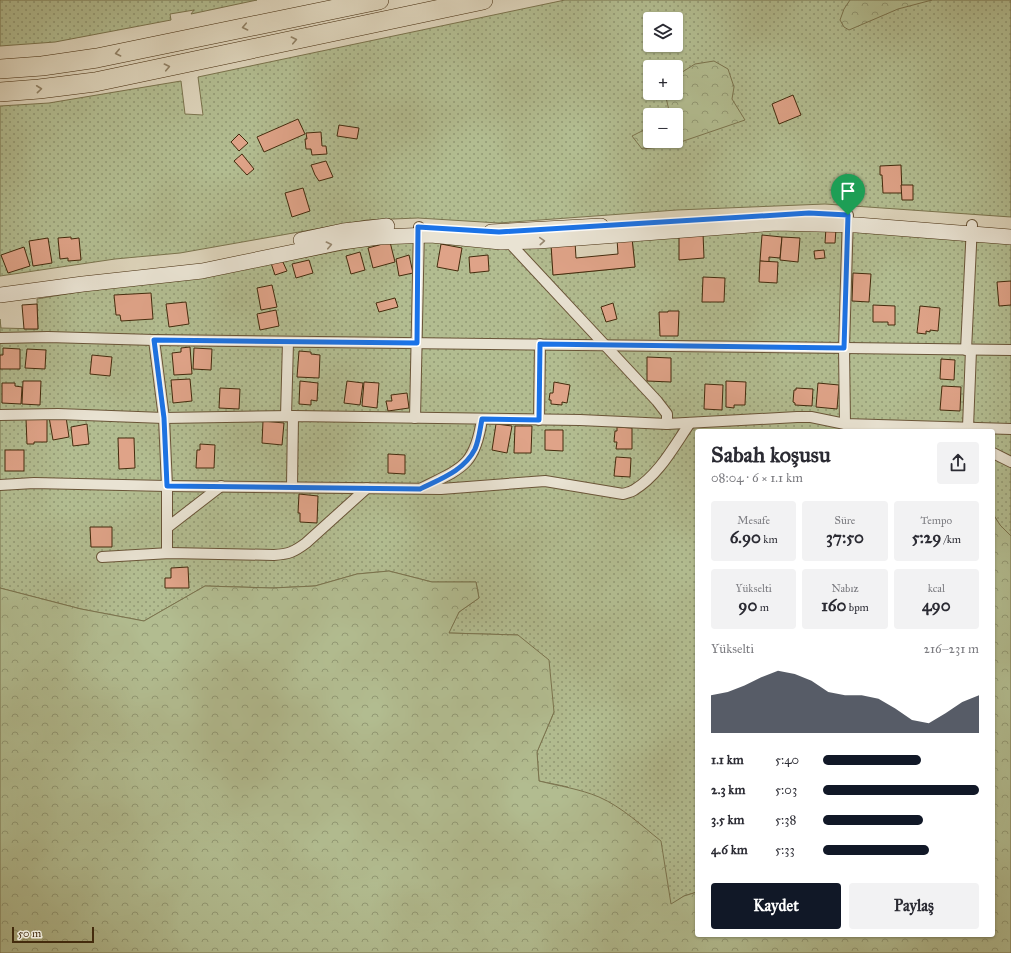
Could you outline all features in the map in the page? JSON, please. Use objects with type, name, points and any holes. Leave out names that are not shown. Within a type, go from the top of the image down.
[{"type":"highway","points":[[0,69],[42,66],[97,58],[379,0]]},
{"type":"highway","points":[[0,92],[95,82],[483,0]]},
{"type":"main road","points":[[0,286],[184,264],[227,257],[343,231],[392,226],[418,231],[504,237],[809,213],[847,220],[972,229],[1011,227]]},
{"type":"main road","points":[[972,229],[1011,237]]},
{"type":"main road","points":[[0,295],[202,271],[342,242],[418,231]]},
{"type":"street","points":[[845,424],[844,348],[847,220]]},
{"type":"street","points":[[968,427],[968,350],[972,229]]},
{"type":"street","points":[[415,418],[418,231]]},
{"type":"street","points":[[504,237],[657,401],[667,414],[667,424]]},
{"type":"street","points":[[0,338],[48,337],[288,342],[1011,350]]},
{"type":"street","points":[[154,340],[164,418],[168,527],[167,553]]},
{"type":"street","points":[[288,342],[292,487]]},
{"type":"street","points":[[539,420],[540,344]]},
{"type":"street","points":[[0,415],[58,414],[164,418],[289,416],[539,420],[667,424],[774,417],[811,417],[845,424],[945,429],[968,427],[1011,429]]},
{"type":"street","points":[[420,489],[454,472],[467,462],[475,449],[482,419]]},
{"type":"street","points":[[0,485],[34,483],[441,489],[545,481],[623,494],[633,491],[647,481],[659,467],[690,423]]},
{"type":"street","points":[[995,454],[1011,462]]},
{"type":"street","points":[[168,527],[221,486]]},
{"type":"street","points":[[102,557],[167,553],[288,554],[297,550],[306,543],[367,488]]},
{"type":"green space","points":[[0,0],[257,0],[191,14],[194,10],[170,14],[171,20],[55,42],[0,46]]},
{"type":"green space","points":[[565,0],[1011,0],[1011,217],[825,204],[677,210],[499,223],[418,218],[367,220],[180,253],[115,259],[0,276],[0,106],[49,103],[181,81],[185,114],[203,115],[198,77]]},
{"type":"green space","points":[[850,0],[932,0],[898,9],[849,30],[844,27],[840,20],[844,9]]},
{"type":"green space","points":[[714,61],[728,69],[734,87],[732,99],[745,120],[683,141],[683,108],[668,108],[667,100],[683,100],[683,72],[695,64]]},
{"type":"green space","points":[[643,130],[643,148],[651,148],[642,149],[632,136]]},
{"type":"green space","points":[[808,227],[1011,241],[1011,536],[1000,525],[995,517],[995,429],[695,429],[695,893],[684,896],[671,905],[568,787],[539,781],[537,752],[554,712],[518,635],[448,633],[459,612],[479,598],[476,582],[432,582],[389,571],[357,574],[315,586],[272,588],[205,586],[144,621],[81,609],[0,588],[0,319],[1,328],[38,329],[37,299],[108,287],[204,277],[358,247],[408,241],[551,244],[553,275],[635,267],[632,238]]},
{"type":"green space","points":[[995,517],[1000,525],[1011,536],[1011,953],[0,953],[0,588],[81,609],[144,621],[205,586],[272,588],[315,586],[357,574],[389,571],[432,582],[476,582],[479,598],[459,612],[449,633],[518,635],[549,660],[554,712],[537,752],[539,781],[599,797],[632,817],[661,841],[671,904],[684,896],[695,893],[695,937],[995,937]]},
{"type":"building","points":[[793,95],[801,115],[779,124],[772,104]]},
{"type":"building","points":[[298,119],[305,134],[264,152],[257,137]]},
{"type":"building","points":[[339,125],[359,128],[357,139],[337,136]]},
{"type":"building","points":[[321,132],[322,146],[326,146],[327,154],[312,155],[311,149],[306,149],[306,133]]},
{"type":"building","points":[[239,134],[248,143],[239,151],[231,142]]},
{"type":"building","points":[[242,154],[254,169],[247,175],[234,161]]},
{"type":"building","points":[[326,161],[333,177],[319,181],[311,165]]},
{"type":"building","points":[[901,165],[902,193],[883,193],[880,166]]},
{"type":"building","points":[[901,185],[913,185],[913,200],[902,200]]},
{"type":"building","points":[[303,188],[310,211],[292,217],[285,193]]},
{"type":"building","points":[[826,228],[836,229],[835,243],[825,243]]},
{"type":"building","points":[[703,233],[704,258],[679,260],[679,235]]},
{"type":"building","points":[[762,235],[782,237],[780,258],[769,257],[769,262],[760,261]]},
{"type":"building","points":[[71,237],[71,239],[79,238],[81,260],[68,261],[68,258],[60,259],[58,238]]},
{"type":"building","points":[[782,237],[800,238],[798,262],[780,260]]},
{"type":"building","points":[[48,238],[52,263],[33,266],[29,241]]},
{"type":"building","points":[[632,238],[635,267],[553,275],[551,244],[575,242],[576,258],[618,254],[617,239]]},
{"type":"building","points":[[390,242],[395,262],[373,268],[368,248]]},
{"type":"building","points":[[441,244],[462,248],[458,271],[437,267]]},
{"type":"building","points":[[24,247],[30,266],[8,273],[1,255]]},
{"type":"building","points":[[824,250],[825,258],[815,259],[814,251]]},
{"type":"building","points":[[360,252],[365,270],[351,274],[346,256]]},
{"type":"building","points":[[409,255],[413,273],[399,276],[396,259]]},
{"type":"building","points":[[488,255],[489,271],[470,273],[469,257]]},
{"type":"building","points":[[282,260],[287,271],[275,275],[271,263]]},
{"type":"building","points":[[309,260],[313,273],[296,278],[292,264]]},
{"type":"building","points":[[760,261],[778,262],[777,283],[759,282]]},
{"type":"building","points":[[853,273],[871,274],[869,302],[852,301]]},
{"type":"building","points":[[703,277],[725,278],[724,302],[702,302]]},
{"type":"building","points":[[1011,281],[1011,305],[999,306],[997,282]]},
{"type":"building","points":[[272,285],[277,307],[261,310],[257,288]]},
{"type":"building","points":[[151,293],[153,319],[121,321],[120,315],[116,315],[114,295]]},
{"type":"building","points":[[395,298],[398,307],[379,312],[376,303]]},
{"type":"building","points":[[186,302],[189,324],[169,327],[166,304]]},
{"type":"building","points":[[613,303],[617,319],[606,322],[601,307]]},
{"type":"building","points":[[37,304],[38,329],[24,329],[22,305]]},
{"type":"building","points":[[873,305],[895,306],[895,325],[888,325],[888,322],[873,322]]},
{"type":"building","points":[[920,306],[940,308],[938,331],[926,331],[926,334],[917,333]]},
{"type":"building","points":[[276,310],[279,326],[260,330],[257,314]]},
{"type":"building","points":[[679,311],[678,336],[660,336],[659,312]]},
{"type":"building","points":[[190,347],[192,374],[174,375],[172,353],[181,352],[181,348]]},
{"type":"building","points":[[3,348],[20,349],[20,369],[0,369],[0,355],[3,355]]},
{"type":"building","points":[[194,348],[212,349],[211,370],[193,369]]},
{"type":"building","points":[[27,349],[46,350],[45,369],[25,368]]},
{"type":"building","points":[[299,351],[311,352],[311,354],[320,355],[319,378],[297,377]]},
{"type":"building","points":[[92,355],[112,357],[110,376],[90,374]]},
{"type":"building","points":[[647,357],[671,358],[671,382],[647,381]]},
{"type":"building","points":[[941,359],[955,360],[954,380],[940,379]]},
{"type":"building","points":[[190,379],[192,401],[173,403],[171,380]]},
{"type":"building","points":[[23,381],[41,381],[40,405],[22,404]]},
{"type":"building","points":[[300,381],[318,383],[317,401],[311,400],[311,405],[299,404]]},
{"type":"building","points":[[347,381],[363,383],[360,405],[344,403]]},
{"type":"building","points":[[726,381],[746,382],[745,405],[734,405],[734,408],[726,407]]},
{"type":"building","points":[[364,382],[379,383],[377,408],[362,406]]},
{"type":"building","points":[[554,382],[570,385],[567,403],[562,402],[562,405],[551,404],[551,400],[549,400],[550,393],[553,393]]},
{"type":"building","points":[[2,383],[15,383],[15,386],[22,387],[21,404],[2,403]]},
{"type":"building","points":[[818,383],[839,385],[837,409],[816,407]]},
{"type":"building","points":[[705,384],[723,385],[722,410],[704,409]]},
{"type":"building","points":[[942,386],[961,387],[960,411],[940,410]]},
{"type":"building","points":[[220,388],[240,389],[239,409],[219,408]]},
{"type":"building","points":[[796,388],[813,389],[812,406],[795,405],[793,402],[794,390],[796,390]]},
{"type":"building","points":[[407,393],[409,408],[388,411],[386,401],[392,401],[391,395]]},
{"type":"building","points":[[49,417],[66,417],[69,437],[53,440]]},
{"type":"building","points":[[26,419],[47,419],[47,442],[34,442],[34,444],[27,444]]},
{"type":"building","points":[[263,421],[284,423],[282,445],[262,443]]},
{"type":"building","points":[[87,424],[89,444],[73,446],[71,427]]},
{"type":"building","points":[[496,424],[512,426],[507,453],[492,450]]},
{"type":"building","points":[[515,426],[532,426],[531,453],[514,453]]},
{"type":"building","points":[[617,427],[632,428],[632,449],[616,449],[617,442],[614,442]]},
{"type":"building","points":[[545,430],[563,430],[563,451],[545,450]]},
{"type":"building","points":[[118,438],[134,438],[135,468],[119,469]]},
{"type":"building","points":[[200,444],[215,445],[214,468],[196,468],[197,450],[200,450]]},
{"type":"building","points":[[5,450],[24,450],[24,471],[5,471]]},
{"type":"building","points":[[388,454],[405,455],[405,474],[388,473]]},
{"type":"building","points":[[616,457],[631,458],[630,477],[614,476]]},
{"type":"building","points":[[299,494],[318,496],[317,523],[300,522],[300,513],[298,513]]},
{"type":"building","points":[[90,527],[112,527],[112,547],[91,547]]},
{"type":"building","points":[[188,567],[189,588],[165,588],[165,578],[171,578],[171,568]]},
{"type":"route","points":[[809,213],[848,215],[844,348],[540,344],[539,420],[482,419],[475,449],[467,462],[454,472],[420,489],[167,486],[164,418],[154,340],[417,343],[418,227],[499,232],[809,213]]}]
